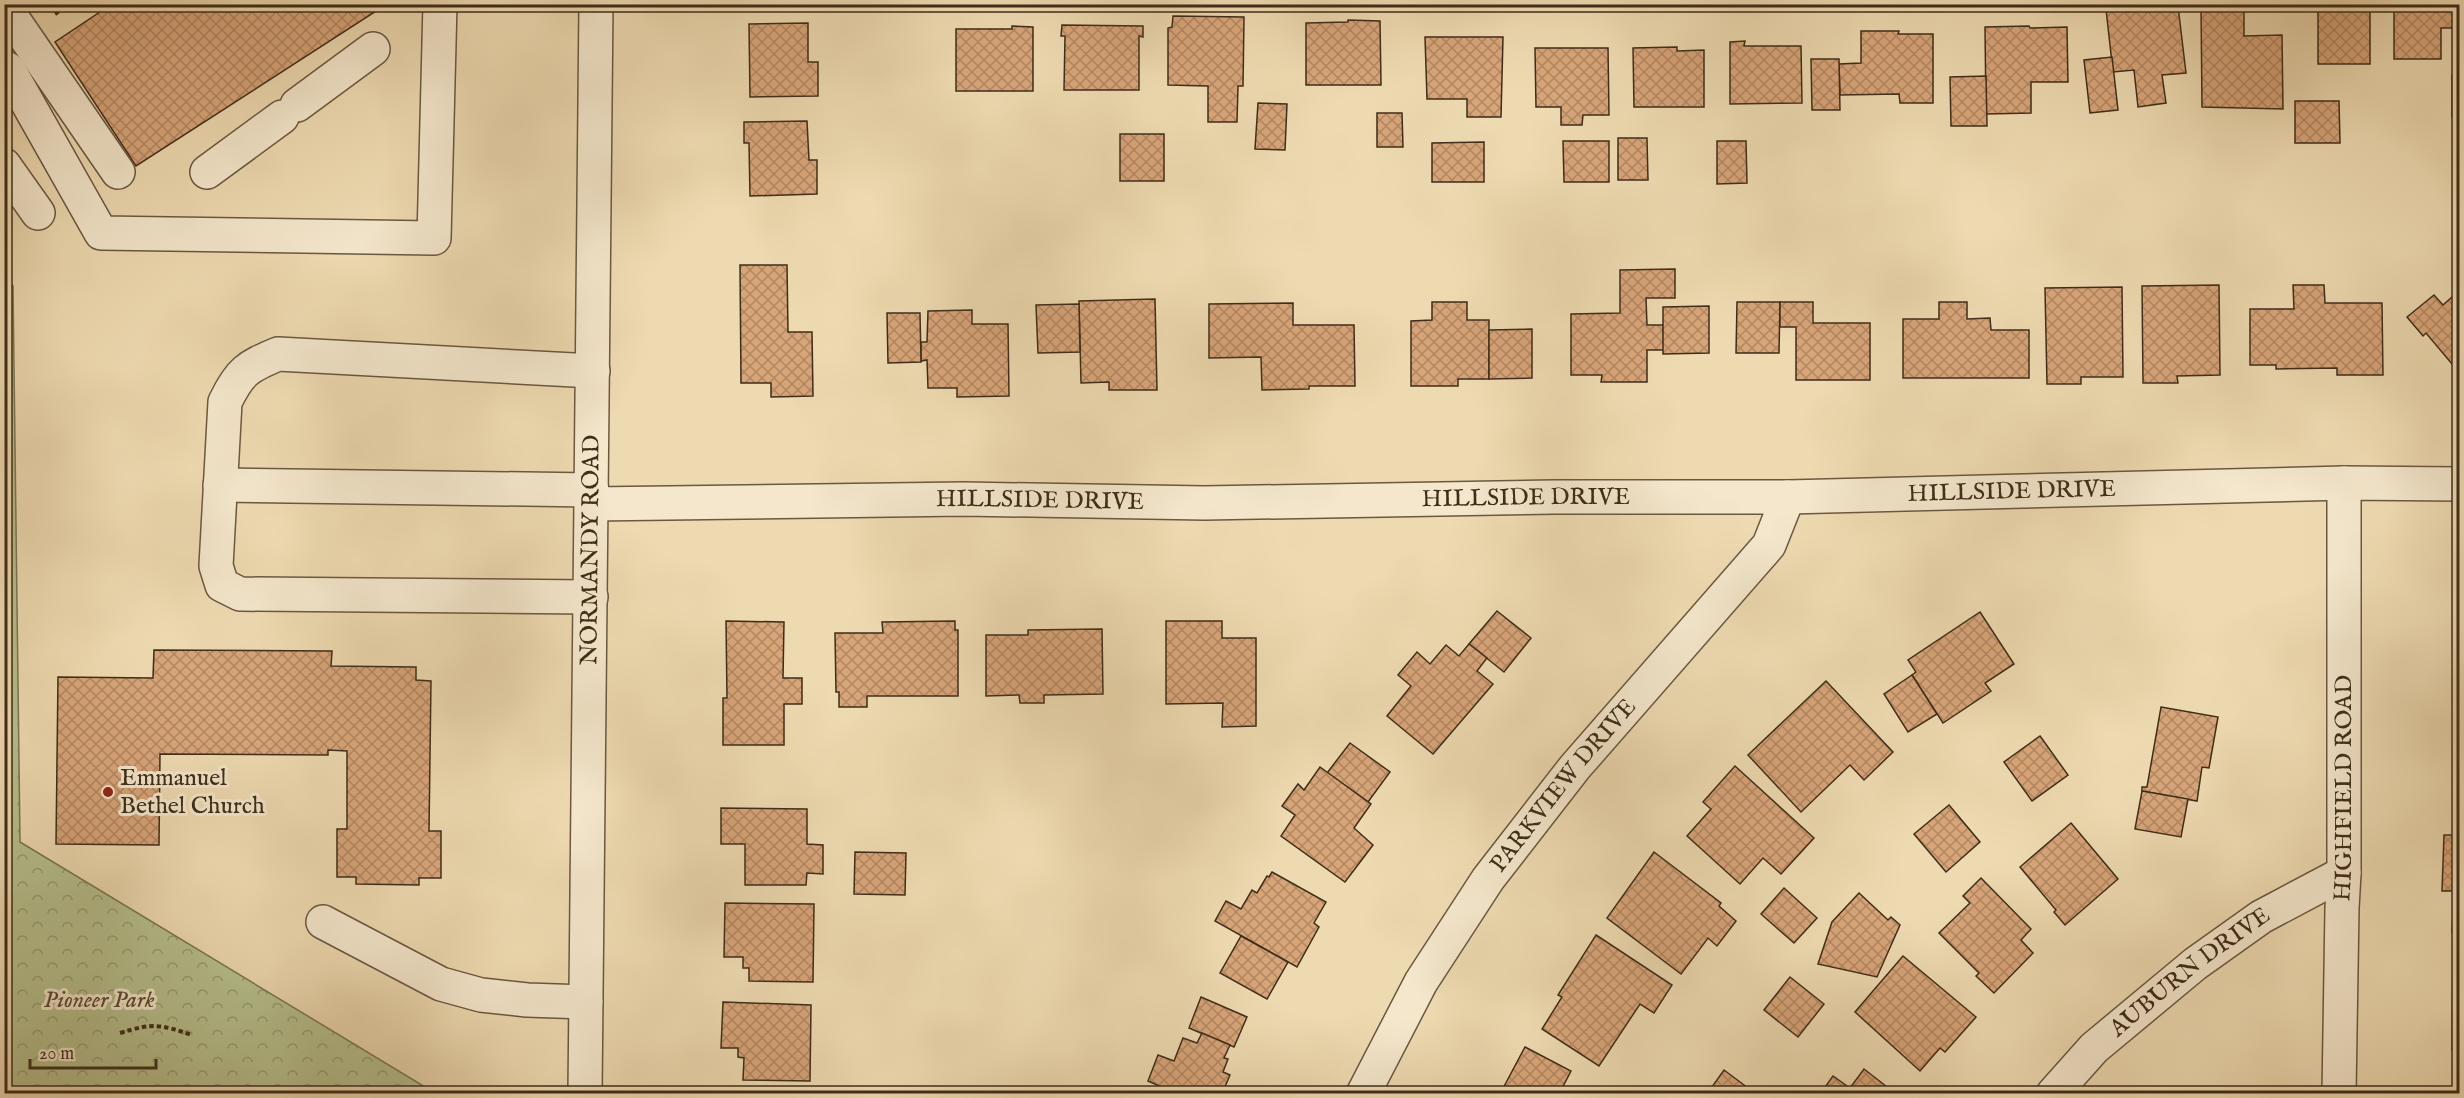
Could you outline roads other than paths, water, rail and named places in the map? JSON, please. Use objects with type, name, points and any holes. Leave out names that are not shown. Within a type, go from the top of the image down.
[{"type":"street","points":[[10,14],[7,69],[101,233],[434,238],[440,4]]},
{"type":"street","name":"NORMANDY ROAD","points":[[585,1094],[596,4]]},
{"type":"street","points":[[10,14],[118,172]]},
{"type":"street","points":[[207,172],[373,49]]},
{"type":"street","points":[[4,165],[38,213]]},
{"type":"street","points":[[591,597],[240,594],[222,585],[216,566],[225,402],[234,384],[248,367],[278,354],[593,371]]},
{"type":"street","name":"HILLSIDE DRIVE","points":[[220,485],[592,497],[1205,503],[1555,497],[1788,497],[2344,483],[2460,484]]},
{"type":"street","name":"HIGHFIELD ROAD","points":[[2339,1094],[2344,873],[2344,483]]},
{"type":"street","name":"PARKVIEW DRIVE","points":[[1363,1094],[1420,982],[1488,879],[1575,767],[1769,545],[1788,497]]},
{"type":"street","name":"AUBURN DRIVE","points":[[2053,1094],[2094,1048],[2195,964],[2261,917],[2344,873]]},
{"type":"street","points":[[323,922],[441,984],[481,995],[526,1000],[586,1002]]},
{"type":"place","name":"Emmanuel Bethel Church","points":[[108,792]]},
{"type":"park label","name":"Pioneer Park","points":[[99,1000]]}]
